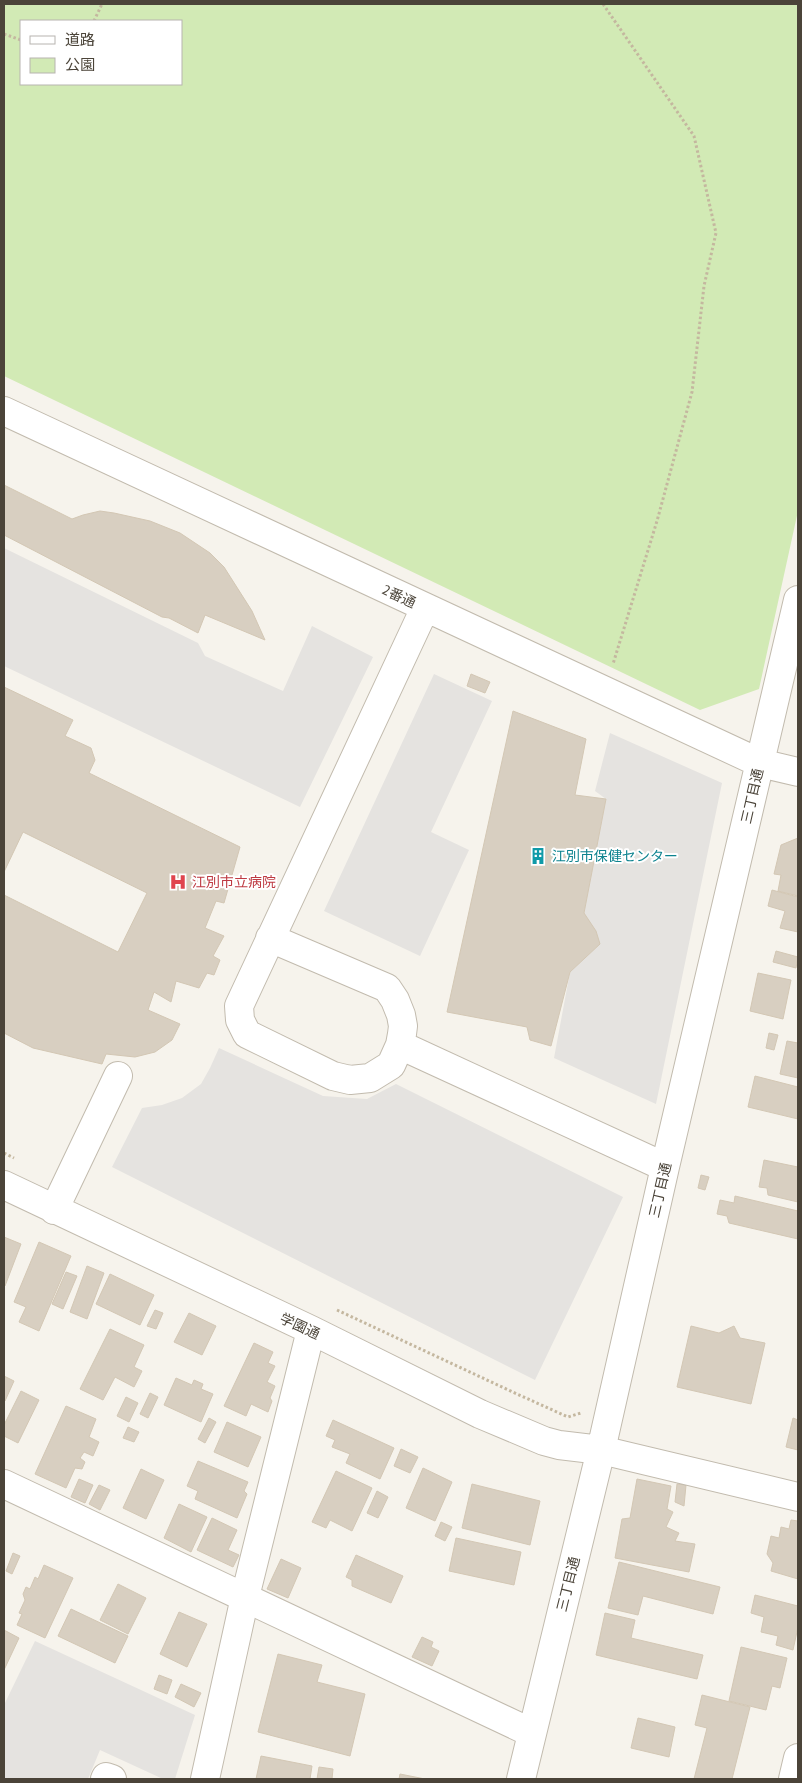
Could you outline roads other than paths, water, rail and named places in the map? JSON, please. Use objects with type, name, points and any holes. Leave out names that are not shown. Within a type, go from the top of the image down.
[{"type":"street","name":"2番通","points":[[4,411],[760,763],[798,772]]},
{"type":"street","name":"三丁目通","points":[[521,1779],[601,1450],[665,1167],[798,600]]},
{"type":"street","points":[[270,938],[387,988],[395,1000],[403,1026],[400,1046],[391,1065],[370,1078],[350,1080],[333,1076],[247,1034],[240,1020],[239,1006],[270,938],[426,608]]},
{"type":"street","points":[[400,1046],[665,1167]]},
{"type":"street","points":[[54,1210],[118,1076]]},
{"type":"street","name":"学園通","points":[[4,1186],[311,1330],[480,1414],[544,1441],[558,1446],[601,1450],[798,1497]]},
{"type":"street","points":[[205,1779],[245,1597],[311,1330]]},
{"type":"street","points":[[4,1484],[532,1733]]},
{"type":"street","points":[[793,1779],[798,1758]]},
{"type":"street","points":[[105,1779],[106,1777],[112,1779]]},
{"type":"place","name":"江別市保健センター","points":[[538,856]]},
{"type":"place","name":"江別市立病院","points":[[178,882]]}]
